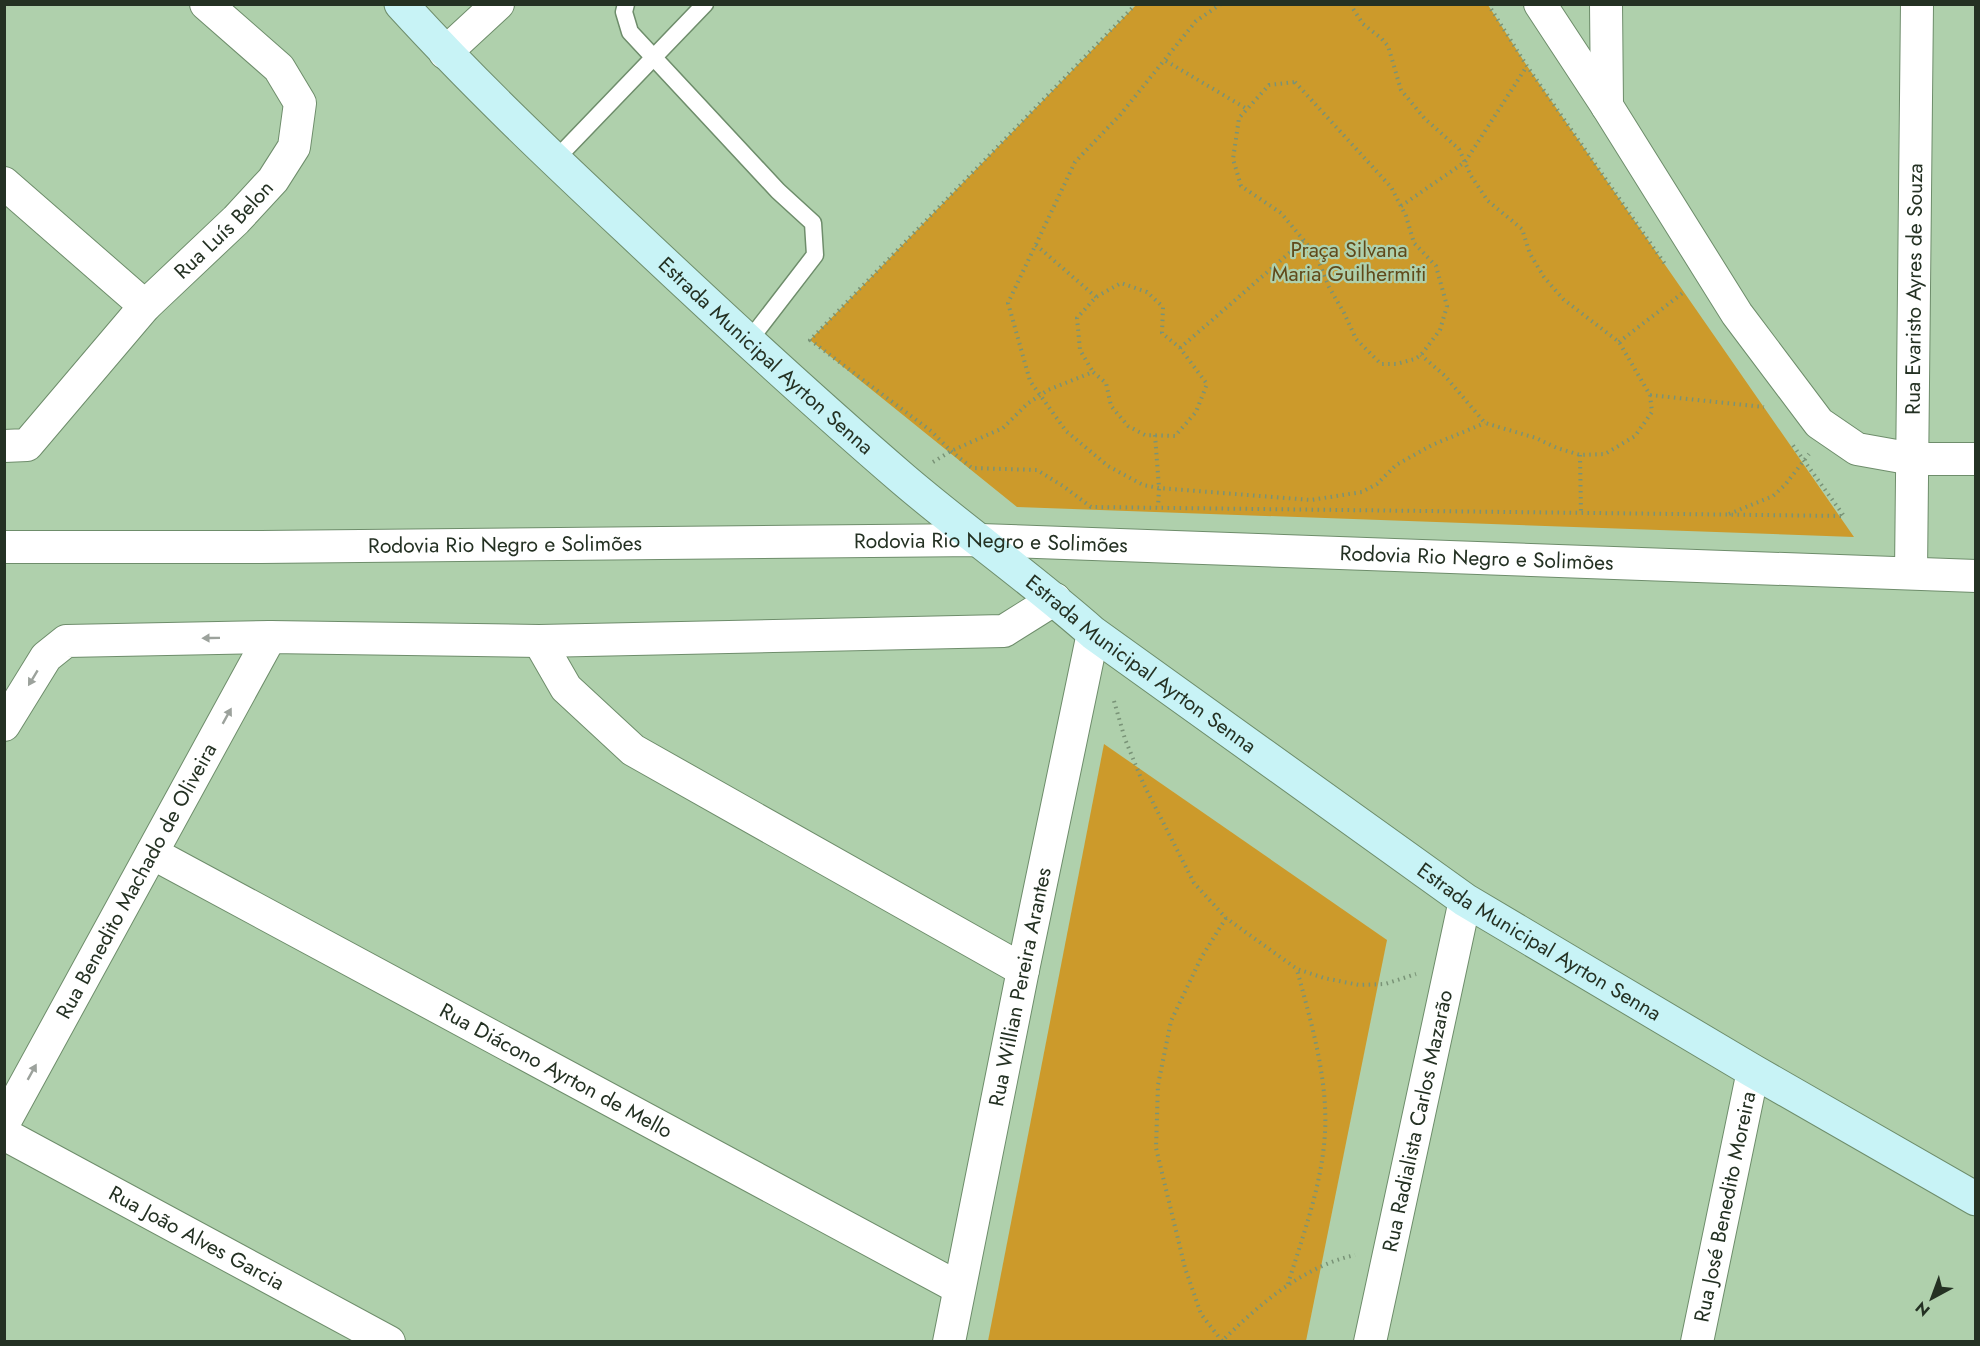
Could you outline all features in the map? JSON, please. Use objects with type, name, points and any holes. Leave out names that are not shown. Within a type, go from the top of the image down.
[{"type":"main road","name":"Estrada Municipal Ayrton Senna","points":[[401,4],[446,53],[555,160],[748,342],[905,480],[1055,599],[1093,633],[1465,900],[1753,1071],[1976,1199]]},
{"type":"street","name":"Rua Luís Belon","points":[[16,446],[145,306],[236,220],[273,180],[294,147],[300,103],[279,68],[206,4]]},
{"type":"street","points":[[446,53],[498,4]]},
{"type":"street","points":[[1540,4],[1607,106],[1737,314],[1819,423],[1857,449],[1913,459],[1976,459]]},
{"type":"street","points":[[1606,4],[1607,106]]},
{"type":"street","name":"Rua Evaristo Ayres de Souza","points":[[1911,573],[1917,4]]},
{"type":"street","points":[[4,183],[145,306]]},
{"type":"street","name":"Rodovia Rio Negro e Solimões","points":[[4,547],[261,547],[980,540],[1976,576]]},
{"type":"street","points":[[4,725],[46,657],[66,641],[270,638],[539,641],[1004,631],[1055,599]]},
{"type":"street","name":"Rua Willian Pereira Arantes","points":[[949,1341],[1093,633]]},
{"type":"street","name":"Rua Benedito Machado de Oliveira","points":[[4,1123],[270,638]]},
{"type":"street","points":[[539,641],[566,688],[633,750],[1023,970]]},
{"type":"street","name":"Rua Diácono Ayrton de Mello","points":[[152,853],[959,1288]]},
{"type":"street","name":"Rua Radialista Carlos Mazarão","points":[[1370,1341],[1465,900]]},
{"type":"street","name":"Rua José Benedito Moreira","points":[[1697,1341],[1753,1071]]},
{"type":"street","name":"Rua João Alves Garcia","points":[[4,1134],[389,1341]]},
{"type":"lane","points":[[626,4],[624,12],[630,32],[778,191],[813,223],[815,255],[748,342]]},
{"type":"lane","points":[[555,160],[705,4]]},
{"type":"path","points":[[1136,4],[810,340],[931,431],[972,468],[1037,470],[1091,507],[1844,516],[1790,443]]},
{"type":"path","points":[[1221,4],[1196,21],[1166,61],[1151,75],[1120,115],[1075,162],[1008,303],[1029,381],[1066,431],[1108,466],[1143,485],[1159,488],[1311,500],[1362,492],[1377,484],[1396,465],[1432,445],[1485,423]]},
{"type":"path","points":[[1350,4],[1363,24],[1388,46],[1401,90],[1425,119],[1459,149],[1471,176],[1488,201],[1522,229],[1530,254],[1544,277],[1563,298],[1619,342],[1650,395],[1652,412],[1635,436],[1605,454],[1580,455],[1536,438],[1485,423],[1445,376],[1421,355]]},
{"type":"path","points":[[1488,4],[1527,66],[1670,272]]},
{"type":"path","points":[[1166,61],[1247,109]]},
{"type":"path","points":[[1401,206],[1465,162],[1527,66]]},
{"type":"path","points":[[1295,82],[1391,187],[1406,216],[1414,243],[1436,266],[1448,306],[1440,330],[1421,355],[1396,364],[1381,364],[1356,339],[1329,287],[1316,255],[1281,213],[1241,186],[1233,159],[1239,118],[1247,109],[1269,85],[1295,82]]},
{"type":"path","points":[[1179,348],[1303,241]]},
{"type":"path","points":[[1036,245],[1096,297]]},
{"type":"path","points":[[1121,283],[1147,292],[1163,307],[1162,333],[1179,348],[1207,384],[1196,412],[1175,436],[1145,435],[1128,426],[1111,406],[1106,383],[1093,372],[1080,350],[1077,318],[1096,297],[1121,283]]},
{"type":"path","points":[[1619,342],[1684,292],[1690,302]]},
{"type":"path","points":[[905,480],[951,451],[1003,428],[1028,404],[1048,390],[1093,372]]},
{"type":"path","points":[[1650,395],[1764,407]]},
{"type":"path","points":[[1758,397],[1771,416]]},
{"type":"path","points":[[1155,435],[1158,507]]},
{"type":"path","points":[[1728,514],[1773,496],[1785,485],[1803,460],[1815,451],[1857,449]]},
{"type":"path","points":[[1580,455],[1581,513]]},
{"type":"path","points":[[1112,696],[1125,739],[1143,783],[1194,883],[1226,918],[1297,969],[1324,978],[1359,985],[1385,984],[1451,962]]},
{"type":"path","points":[[1226,918],[1201,958],[1171,1021],[1158,1084],[1156,1148],[1185,1268],[1201,1314],[1222,1341],[1288,1284],[1334,1260],[1363,1253],[1388,1260]]},
{"type":"path","points":[[1288,1284],[1315,1194],[1325,1132],[1323,1082],[1312,1025],[1297,969]]},
{"type":"green space","name":"Praça Silvana Maria Guilhermiti","points":[[1136,5],[1488,5],[1527,66],[1854,537],[1017,507],[810,340]]},
{"type":"green space","points":[[1104,744],[1387,940],[1306,1341],[988,1341]]}]
